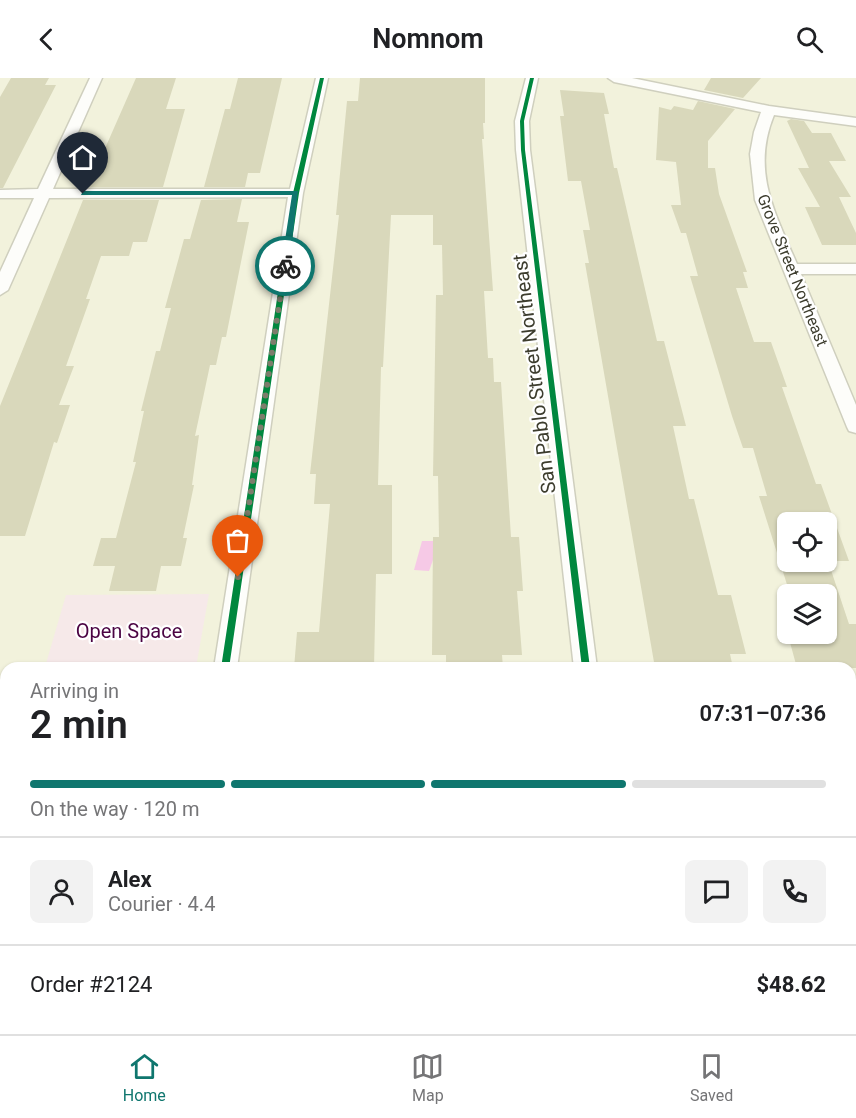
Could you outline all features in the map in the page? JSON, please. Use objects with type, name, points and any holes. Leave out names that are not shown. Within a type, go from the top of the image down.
[{"type":"street","points":[[0,290],[96,78]]},
{"type":"street","points":[[226,662],[296,193],[322,78]]},
{"type":"street","name":"San Pablo Street Northeast","points":[[532,78],[522,122],[524,150],[585,662]]},
{"type":"street","points":[[614,78],[769,110],[856,122]]},
{"type":"street","name":"Grove Street Northeast","points":[[769,110],[762,125],[756,150],[756,174],[762,200],[856,427]]},
{"type":"street","points":[[0,194],[296,193]]},
{"type":"street","points":[[792,269],[856,269]]},
{"type":"green space","name":"Open Space","points":[[209,594],[197,662],[46,662],[66,595]]},
{"type":"shaded area","points":[[422,541],[438,541],[429,571],[414,570]]},
{"type":"building","points":[[11,78],[49,78],[45,85],[56,85],[3,188],[0,188],[0,97]]},
{"type":"building","points":[[136,78],[176,78],[166,109],[185,109],[163,187],[88,187]]},
{"type":"building","points":[[238,78],[282,78],[260,173],[248,173],[245,187],[204,187],[225,109],[230,109]]},
{"type":"building","points":[[360,78],[485,78],[485,123],[483,123],[484,139],[482,139],[493,291],[484,291],[488,358],[493,358],[494,382],[501,382],[511,537],[519,537],[523,591],[517,591],[522,655],[502,655],[503,662],[446,662],[446,655],[432,655],[433,537],[439,537],[438,476],[433,476],[436,295],[443,295],[442,245],[433,245],[433,215],[391,215],[383,367],[381,367],[378,485],[392,485],[392,574],[376,574],[374,662],[294,662],[297,632],[319,632],[330,504],[314,504],[316,474],[310,474],[339,215],[336,215],[347,101],[358,101]]},
{"type":"building","points":[[711,78],[761,78],[743,98],[704,90]]},
{"type":"building","points":[[560,90],[604,93],[609,114],[604,114],[614,168],[617,168],[657,341],[664,341],[686,426],[673,426],[689,499],[694,499],[718,595],[731,595],[746,654],[730,654],[732,662],[654,662],[585,263],[589,263],[583,230],[590,230],[581,181],[568,181],[560,116],[564,116]]},
{"type":"building","points":[[698,101],[735,109],[708,141],[708,168],[715,168],[719,194],[747,272],[743,272],[748,288],[736,288],[754,342],[771,342],[787,387],[782,387],[816,484],[821,484],[831,512],[777,512],[777,553],[759,496],[767,496],[753,448],[743,448],[732,416],[690,276],[698,276],[686,233],[681,233],[671,205],[681,205],[676,162],[656,160],[659,107],[671,110],[674,106],[693,110]]},
{"type":"building","points":[[791,119],[804,121],[812,133],[831,133],[846,161],[829,161],[851,197],[839,197],[856,233],[856,245],[822,245],[805,207],[820,207],[798,168],[809,168],[787,121]]},
{"type":"building","points":[[242,199],[237,222],[249,222],[226,337],[222,337],[216,365],[210,365],[195,436],[199,435],[192,485],[194,485],[183,538],[187,538],[181,566],[161,566],[156,591],[109,591],[115,566],[93,566],[101,538],[116,538],[136,462],[133,462],[144,411],[141,411],[156,351],[160,351],[171,308],[165,308],[184,239],[190,239],[201,200]]},
{"type":"building","points":[[83,200],[159,200],[147,242],[133,242],[129,256],[101,256],[86,299],[90,299],[66,366],[74,366],[59,405],[70,405],[57,443],[54,442],[25,536],[0,536],[0,406]]},
{"type":"building","points":[[837,528],[849,561],[837,561]]},
{"type":"building","points":[[783,572],[832,572],[836,584],[787,584]]},
{"type":"building","points":[[837,588],[849,624],[856,624],[856,662],[795,662],[790,644],[837,644]]},
{"type":"cycle path","points":[[226,662],[296,193],[322,78]]},
{"type":"cycle path","points":[[532,78],[522,121],[523,150],[585,662]]},
{"type":"way so far","points":[[238,577],[285,266]]},
{"type":"route","points":[[83,194],[296,193],[285,266]]}]
